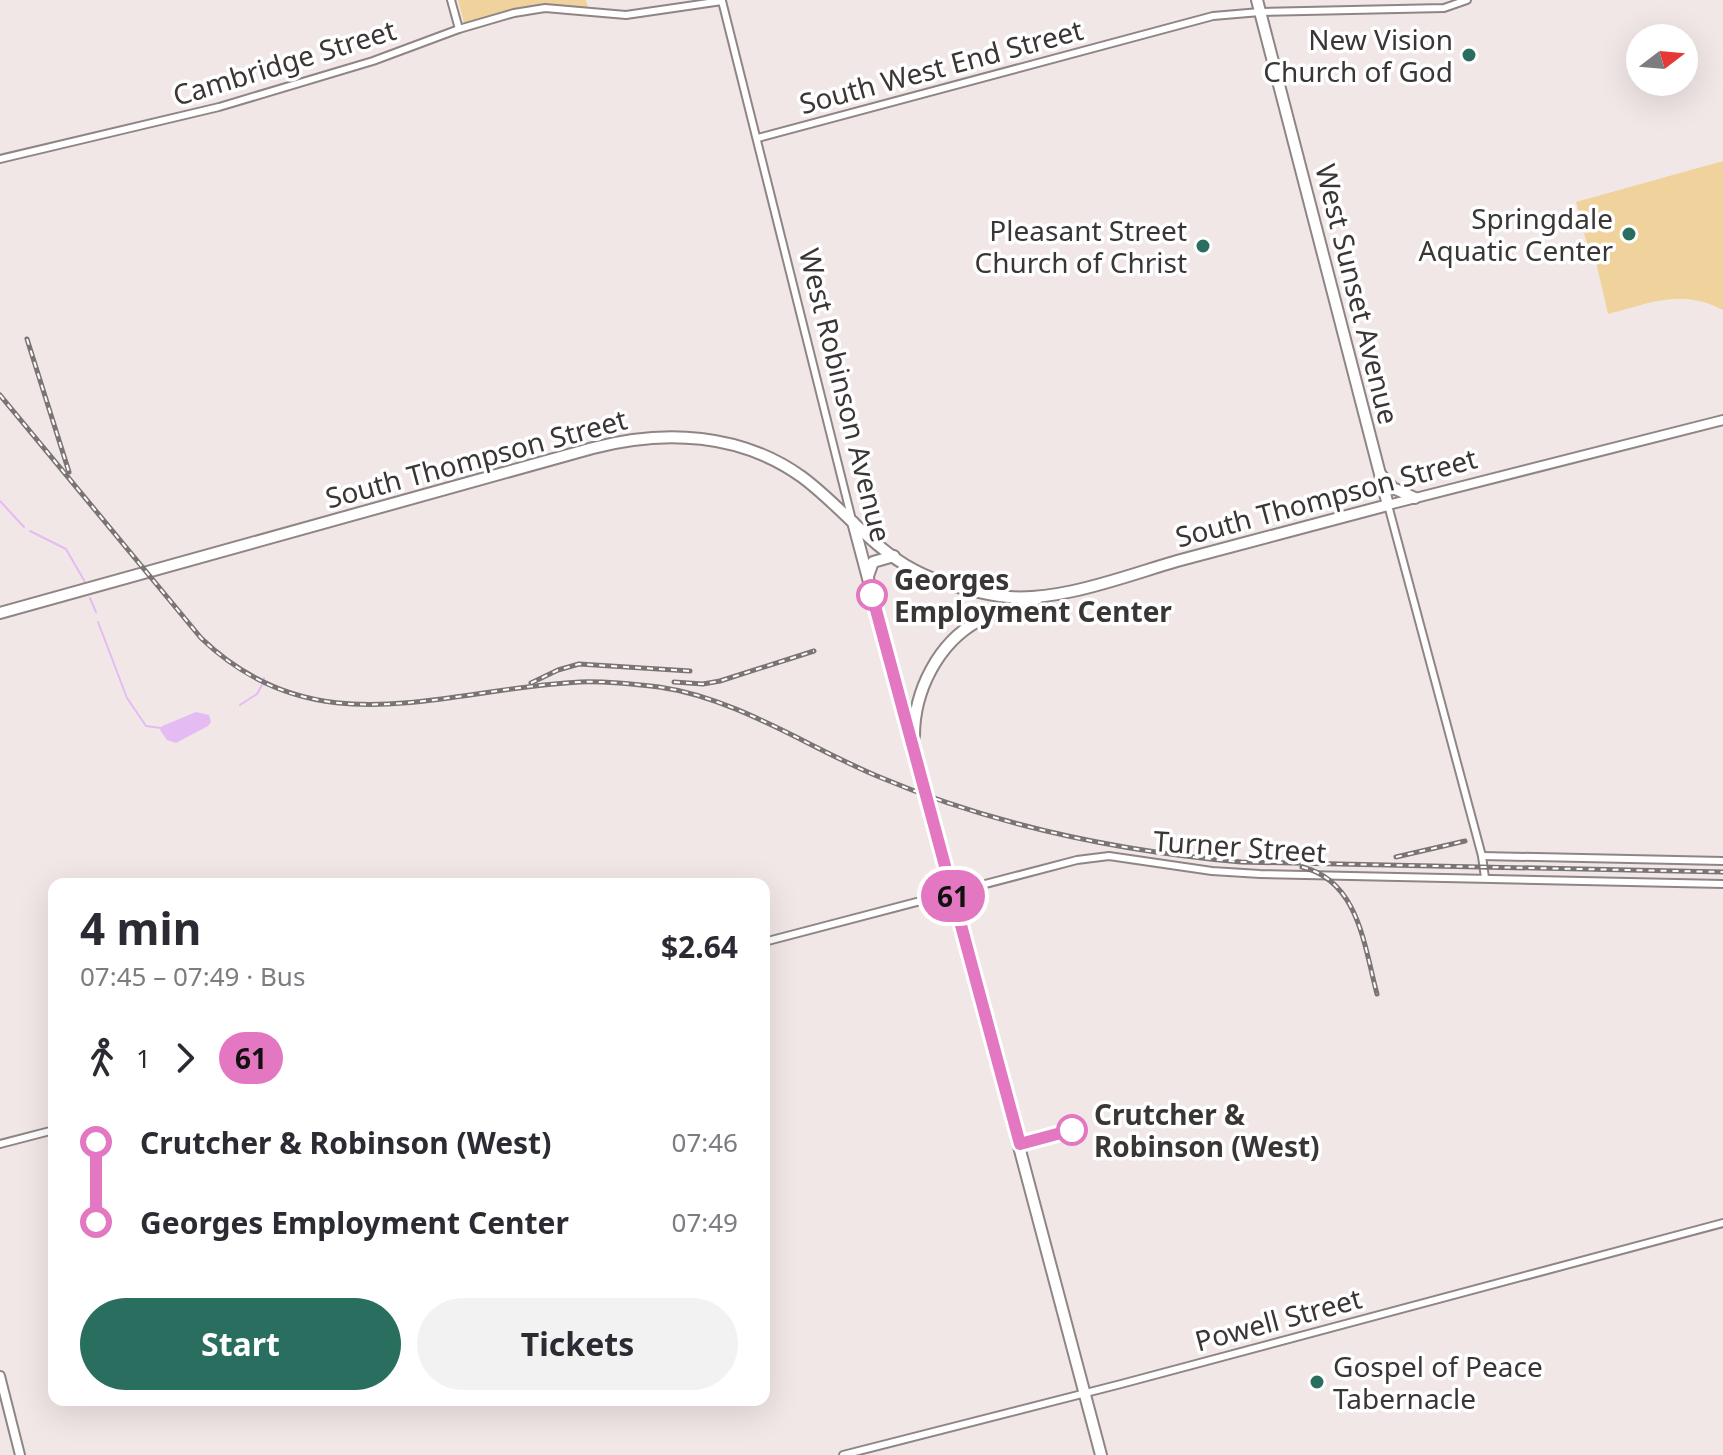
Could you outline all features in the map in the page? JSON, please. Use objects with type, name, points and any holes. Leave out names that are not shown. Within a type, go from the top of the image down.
[{"type":"highway","name":"West Sunset Avenue","points":[[1257,0],[1388,505]]},
{"type":"highway","name":"South Thompson Street","points":[[0,613],[599,446],[651,436],[706,439],[752,451],[777,462],[802,478],[913,570],[957,587],[1005,597],[1052,594],[1388,505]]},
{"type":"highway","points":[[1380,474],[1393,488],[1415,498]]},
{"type":"highway","name":"West Robinson Avenue","points":[[853,521],[1101,1455]]},
{"type":"highway","points":[[868,582],[867,572],[873,562],[894,556]]},
{"type":"highway","points":[[916,758],[914,717],[931,670],[947,647],[967,628],[1000,611],[1052,594]]},
{"type":"highway","points":[[1000,611],[1005,597]]},
{"type":"highway","points":[[902,706],[919,701]]},
{"type":"main road","name":"South Thompson Street","points":[[1388,505],[1723,420]]},
{"type":"main road","points":[[0,1376],[20,1455]]},
{"type":"street","points":[[451,0],[459,29]]},
{"type":"street","name":"South West End Street","points":[[758,138],[1211,16],[1444,8],[1467,0]]},
{"type":"street","name":"Cambridge Street","points":[[0,159],[219,107],[373,61],[459,29],[530,10],[548,8],[626,15],[722,1]]},
{"type":"street","name":"West Robinson Avenue","points":[[722,1],[853,521]]},
{"type":"street","name":"West Sunset Avenue","points":[[1388,505],[1482,856],[1485,878]]},
{"type":"street","name":"Turner Street","points":[[770,940],[1100,856],[1212,871],[1723,884]]},
{"type":"street","points":[[1482,856],[1723,861]]},
{"type":"street","points":[[0,1144],[48,1132]]},
{"type":"street","name":"Powell Street","points":[[843,1455],[1723,1223]]},
{"type":"shaded area","points":[[458,0],[586,0],[588,8],[539,5],[464,23]]},
{"type":"shaded area","points":[[1723,161],[1723,310],[1708,303],[1679,299],[1652,302],[1608,314],[1593,249],[1587,244],[1576,202]]},
{"type":"shaded area","points":[[196,712],[209,715],[211,722],[208,726],[176,743],[167,740],[160,730],[162,726]]},
{"type":"waterway","points":[[0,501],[24,527]]},
{"type":"waterway","points":[[30,531],[66,549],[85,582]]},
{"type":"waterway","points":[[90,598],[96,612]]},
{"type":"waterway","points":[[98,622],[127,698],[146,726],[161,728]]},
{"type":"waterway","points":[[240,705],[257,694],[262,685]]},
{"type":"railway","points":[[27,339],[69,472]]},
{"type":"railway","points":[[0,395],[201,638],[245,672],[290,693],[335,703],[382,704],[580,682],[659,687],[716,701],[877,776],[965,809],[1101,843],[1241,862],[1723,872]]},
{"type":"railway","points":[[674,682],[703,684],[720,681],[814,651]]},
{"type":"railway","points":[[531,683],[579,664],[690,671]]},
{"type":"railway","points":[[1396,857],[1465,841]]},
{"type":"railway","points":[[1302,867],[1336,886],[1347,901],[1363,936],[1377,994]]},
{"type":"bus line","name":"61","points":[[872,595],[1020,1144],[1072,1130]]},
{"type":"place","name":"New Vision Church of God","points":[[1469,55]]},
{"type":"place","name":"Springdale Aquatic Center","points":[[1629,234]]},
{"type":"place","name":"Pleasant Street Church of Christ","points":[[1203,246]]},
{"type":"place","name":"Georges Employment Center","points":[[872,595]]},
{"type":"place","name":"Crutcher & Robinson (West)","points":[[1072,1130]]},
{"type":"place","name":"Gospel of Peace Tabernacle","points":[[1317,1382]]}]
